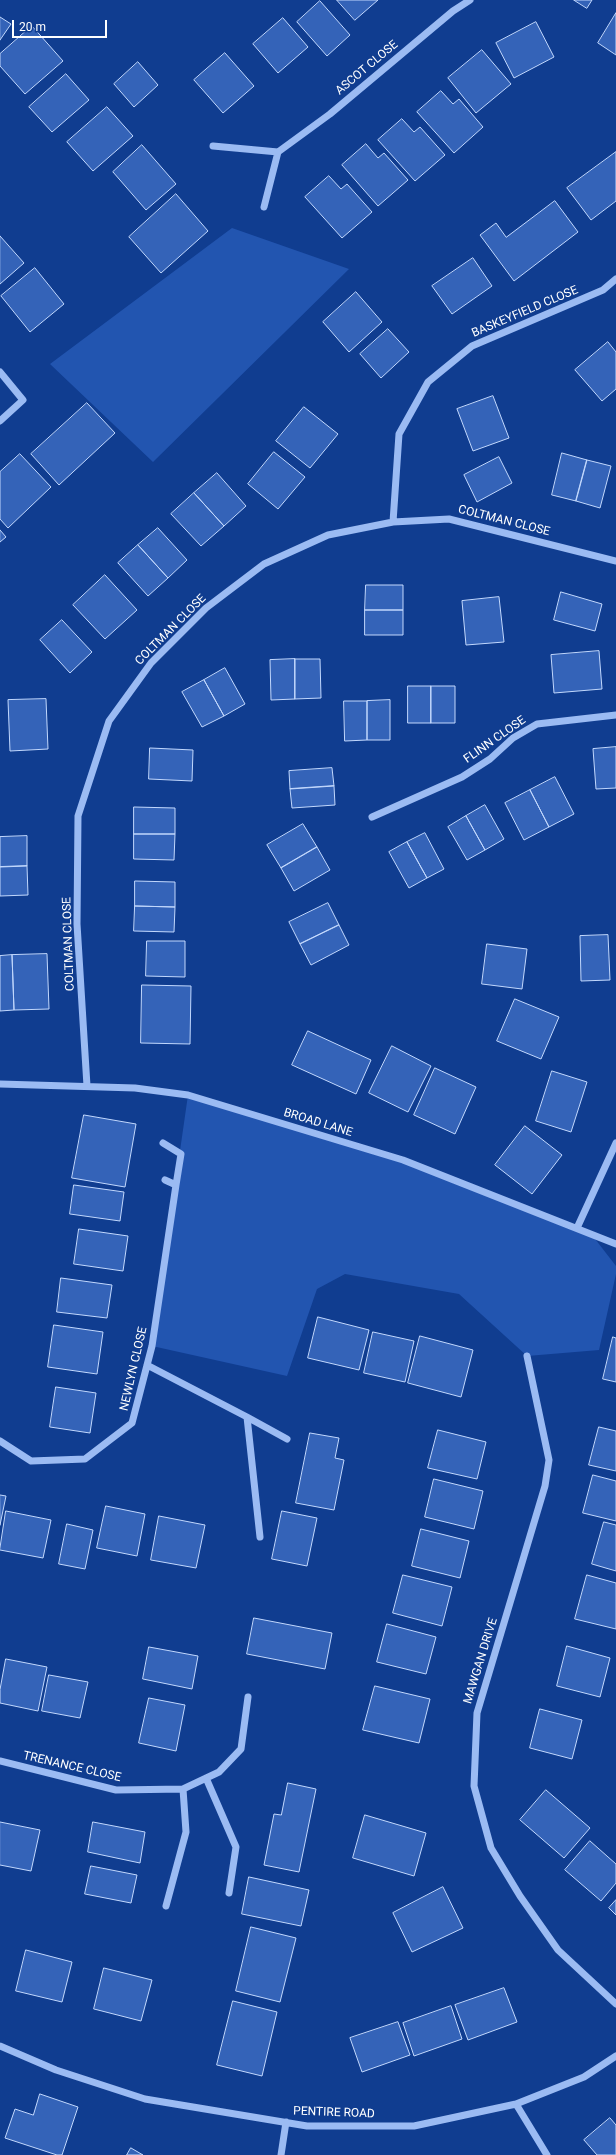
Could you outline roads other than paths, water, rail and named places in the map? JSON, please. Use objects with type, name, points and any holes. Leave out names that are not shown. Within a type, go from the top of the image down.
[{"type":"street","name":"ASCOT CLOSE","points":[[278,152],[330,114],[453,11],[470,0]]},
{"type":"street","points":[[213,146],[278,152],[264,207]]},
{"type":"street","name":"BASKEYFIELD CLOSE","points":[[393,522],[399,434],[428,382],[472,346],[603,290],[616,279]]},
{"type":"street","points":[[0,372],[23,400],[0,421]]},
{"type":"street","name":"COLTMAN CLOSE","points":[[87,1086],[77,924],[78,816],[109,721],[151,663],[206,608],[264,564],[328,535],[393,522],[449,519],[616,560]]},
{"type":"street","name":"FLINN CLOSE","points":[[372,817],[462,777],[490,759],[513,738],[537,724],[616,715]]},
{"type":"street","name":"BROAD LANE","points":[[0,1084],[135,1088],[188,1096],[403,1160],[616,1244]]},
{"type":"street","name":"NEWLYN CLOSE","points":[[0,1441],[31,1461],[84,1458],[132,1423],[152,1346],[181,1154],[163,1143]]},
{"type":"street","points":[[577,1228],[616,1144]]},
{"type":"street","points":[[166,1180],[176,1185]]},
{"type":"street","name":"MAWGAN DRIVE","points":[[527,1356],[549,1460],[542,1493],[477,1713],[474,1786],[491,1848],[520,1896],[558,1950],[616,2004]]},
{"type":"street","points":[[147,1365],[287,1439]]},
{"type":"street","points":[[247,1417],[260,1537]]},
{"type":"street","name":"TRENANCE CLOSE","points":[[0,1761],[116,1790],[183,1788],[219,1772],[241,1749],[248,1697]]},
{"type":"street","points":[[206,1778],[236,1847],[230,1893]]},
{"type":"street","points":[[166,1906],[186,1832],[183,1788]]},
{"type":"street","name":"PENTIRE ROAD","points":[[0,2046],[56,2070],[145,2099],[307,2126],[414,2126],[516,2104],[584,2077],[616,2056]]},
{"type":"street","points":[[516,2104],[546,2155]]},
{"type":"street","points":[[281,2155],[286,2122]]}]
